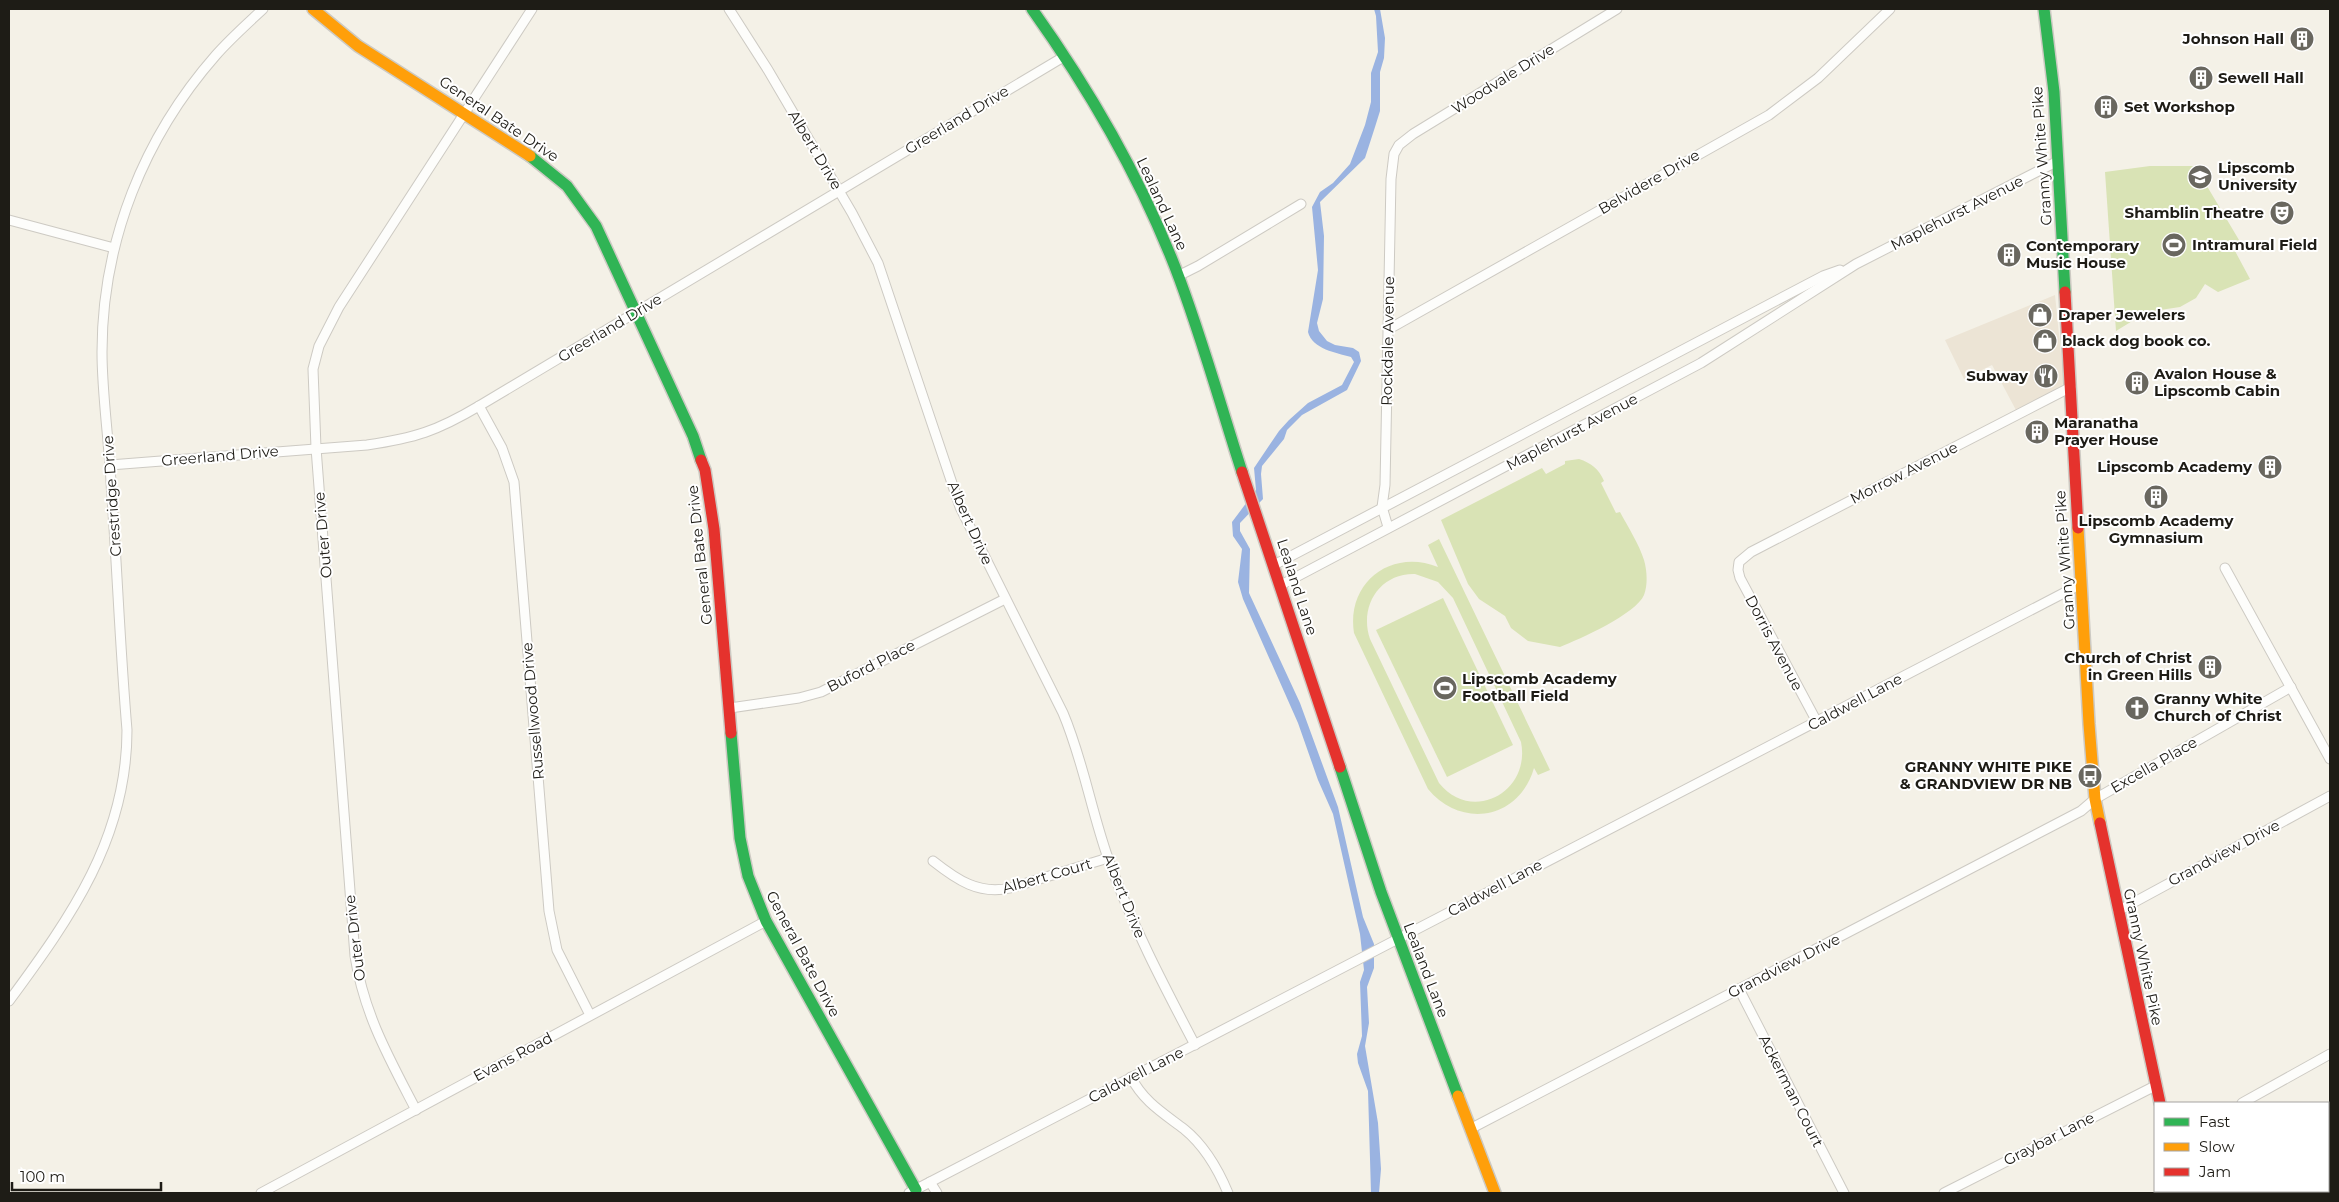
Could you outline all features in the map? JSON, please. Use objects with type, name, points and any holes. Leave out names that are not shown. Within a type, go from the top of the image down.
[{"type":"street","name":"Crestridge Drive","points":[[9,1001],[64,923],[88,884],[112,827],[123,788],[127,756],[127,730],[102,350],[108,282],[114,248],[142,166],[168,118],[216,55],[263,9]]},
{"type":"street","name":"General Bate Drive","points":[[313,9],[358,46],[541,163],[566,186],[596,226],[693,436],[705,470],[714,529],[743,858],[754,893],[766,921],[913,1192]]},
{"type":"street","name":"Outer Drive","points":[[416,1110],[373,1026],[365,1003],[355,956],[316,448],[313,369],[319,346],[339,306],[532,9]]},
{"type":"street","name":"Albert Drive","points":[[729,9],[768,70],[839,191],[878,263],[960,507],[1068,725],[1108,858],[1139,935],[1195,1045]]},
{"type":"street","name":"Lealand Lane","points":[[1032,9],[1064,56],[1124,158],[1151,212],[1178,276],[1348,794],[1398,940],[1495,1193]]},
{"type":"street","name":"Woodvale Drive","points":[[1394,154],[1399,146],[1413,134],[1617,9]]},
{"type":"street","name":"Belvidere Drive","points":[[1389,329],[1769,115],[1818,78],[1890,9]]},
{"type":"street","name":"Granny White Pike","points":[[2044,9],[2054,92],[2081,584],[2096,799],[2160,1102]]},
{"type":"street","name":"Greerland Drive","points":[[110,465],[367,445],[414,437],[445,425],[1064,56]]},
{"type":"street","name":"Rockdale Avenue","points":[[1388,527],[1382,507],[1385,485],[1390,205],[1394,154]]},
{"type":"street","name":"Maplehurst Avenue","points":[[1280,585],[1388,527],[1543,448],[1701,362],[1856,264],[2058,161]]},
{"type":"street","points":[[1178,276],[1216,256],[1301,204]]},
{"type":"street","points":[[9,220],[114,248]]},
{"type":"street","name":"Maplehurst Avenue","points":[[1274,565],[1823,276],[1856,264]]},
{"type":"street","name":"Morrow Avenue","points":[[1739,562],[1751,552],[2071,387]]},
{"type":"street","name":"Russellwood Drive","points":[[479,406],[504,452],[514,482],[548,911],[557,950],[590,1015]]},
{"type":"street","name":"Dorris Avenue","points":[[1739,562],[1740,578],[1817,722]]},
{"type":"street","points":[[2225,568],[2330,759]]},
{"type":"street","name":"Caldwell Lane","points":[[913,1192],[2081,584]]},
{"type":"street","name":"Buford Place","points":[[730,708],[799,698],[821,692],[1004,599]]},
{"type":"street","name":"Excella Place","points":[[2096,799],[2291,687]]},
{"type":"street","name":"Grandview Drive","points":[[2118,910],[2330,796]]},
{"type":"street","name":"Grandview Drive","points":[[1470,1129],[1882,916],[2081,811],[2096,799]]},
{"type":"street","name":"Albert Court","points":[[933,861],[968,885],[994,891],[1010,888],[1108,858]]},
{"type":"street","name":"Evans Road","points":[[261,1193],[766,921]]},
{"type":"street","name":"Ackerman Court","points":[[1739,989],[1844,1193]]},
{"type":"street","points":[[2244,1102],[2330,1054]]},
{"type":"street","points":[[1131,1077],[1153,1106],[1202,1147],[1217,1168],[1228,1193]]},
{"type":"street","name":"Graybar Lane","points":[[1944,1193],[2155,1086]]},
{"type":"street","points":[[930,1182],[937,1193]]},
{"type":"shaded area","points":[[2055,295],[2064,384],[2017,412],[1992,365],[1964,379],[1945,340]]},
{"type":"green space","name":"Intramural Field","points":[[2150,166],[2195,166],[2239,240],[2235,251],[2250,279],[2218,292],[2205,284],[2196,298],[2180,307],[2147,312],[2116,331],[2105,172]]},
{"type":"green space","points":[[1579,459],[1587,462],[1600,473],[1604,481],[1601,483],[1616,513],[1620,512],[1642,554],[1647,582],[1644,595],[1639,602],[1619,618],[1560,647],[1528,641],[1511,628],[1505,616],[1479,599],[1468,584],[1441,520],[1542,468],[1546,474],[1565,464],[1565,461]]},
{"type":"green space","points":[[1439,539],[1550,770],[1538,775],[1534,768],[1526,785],[1516,799],[1503,808],[1488,813],[1472,814],[1456,810],[1441,802],[1428,789],[1354,633],[1353,615],[1357,599],[1365,585],[1375,574],[1389,566],[1404,562],[1421,562],[1438,567],[1428,545]],"holes":[[[1415,574],[1438,582],[1453,598],[1521,742],[1522,760],[1517,775],[1508,788],[1496,797],[1482,801],[1467,801],[1452,795],[1439,783],[1370,639],[1367,627],[1367,615],[1370,604],[1375,594],[1391,579],[1402,575]]]},
{"type":"green space","name":"Lipscomb Academy Football Field","points":[[1443,598],[1513,745],[1447,777],[1376,630]]},
{"type":"water","points":[[1374,9],[1380,9],[1385,38],[1384,58],[1380,72],[1380,111],[1365,158],[1320,202],[1324,236],[1323,299],[1317,323],[1319,331],[1327,341],[1335,345],[1353,348],[1359,352],[1361,361],[1347,390],[1302,415],[1287,430],[1284,439],[1262,466],[1263,499],[1240,523],[1240,531],[1250,549],[1249,593],[1300,703],[1338,807],[1363,917],[1374,944],[1374,968],[1367,987],[1369,1023],[1365,1046],[1378,1123],[1381,1169],[1379,1193],[1371,1193],[1368,1091],[1358,1063],[1357,1054],[1362,1036],[1360,982],[1364,970],[1360,934],[1333,814],[1318,780],[1298,723],[1243,599],[1238,582],[1242,549],[1233,536],[1232,522],[1256,490],[1254,468],[1279,431],[1308,403],[1342,385],[1354,362],[1351,357],[1332,352],[1314,343],[1308,332],[1318,270],[1312,207],[1320,192],[1333,183],[1350,164],[1365,125],[1371,102],[1371,73],[1378,52]]},
{"type":"traffic: fast","points":[[1032,9],[1093,102],[1129,166],[1161,233],[1193,318],[1242,472]]},
{"type":"traffic: fast","points":[[2044,9],[2054,92],[2065,292]]},
{"type":"traffic: fast","points":[[530,156],[567,186],[596,226],[693,436],[701,460]]},
{"type":"traffic: fast","points":[[731,733],[740,838],[748,876],[766,921],[916,1190]]},
{"type":"traffic: fast","points":[[1340,767],[1381,892],[1458,1096]]},
{"type":"traffic: slow","points":[[313,9],[358,46],[530,156]]},
{"type":"traffic: slow","points":[[2078,528],[2089,724],[2095,799],[2100,823]]},
{"type":"traffic: slow","points":[[1458,1096],[1495,1193]]},
{"type":"traffic: jam","points":[[2065,292],[2078,528]]},
{"type":"traffic: jam","points":[[701,460],[705,470],[714,529],[731,733]]},
{"type":"traffic: jam","points":[[1242,472],[1340,767]]},
{"type":"traffic: jam","points":[[2100,823],[2160,1102]]},
{"type":"place","name":"Johnson Hall","points":[[2302,39]]},
{"type":"place","name":"Sewell Hall","points":[[2201,78]]},
{"type":"place","name":"Set Workshop","points":[[2106,107]]},
{"type":"place","name":"Lipscomb University","points":[[2200,177]]},
{"type":"place","name":"Shamblin Theatre","points":[[2282,213]]},
{"type":"place","name":"Intramural Field","points":[[2174,245]]},
{"type":"place","name":"Contemporary Music House","points":[[2009,255]]},
{"type":"place","name":"Draper Jewelers","points":[[2040,315]]},
{"type":"place","name":"black dog book co.","points":[[2045,341]]},
{"type":"place","name":"Subway","points":[[2046,376]]},
{"type":"place","name":"Avalon House & Lipscomb Cabin","points":[[2137,383]]},
{"type":"place","name":"Maranatha Prayer House","points":[[2037,432]]},
{"type":"place","name":"Lipscomb Academy","points":[[2270,467]]},
{"type":"place","name":"Lipscomb Academy Gymnasium","points":[[2156,497]]},
{"type":"place","name":"Church of Christ in Green Hills","points":[[2210,667]]},
{"type":"place","name":"Lipscomb Academy Football Field","points":[[1445,688]]},
{"type":"place","name":"Granny White Church of Christ","points":[[2137,708]]},
{"type":"place","name":"GRANNY WHITE PIKE & GRANDVIEW DR NB","points":[[2090,776]]}]
